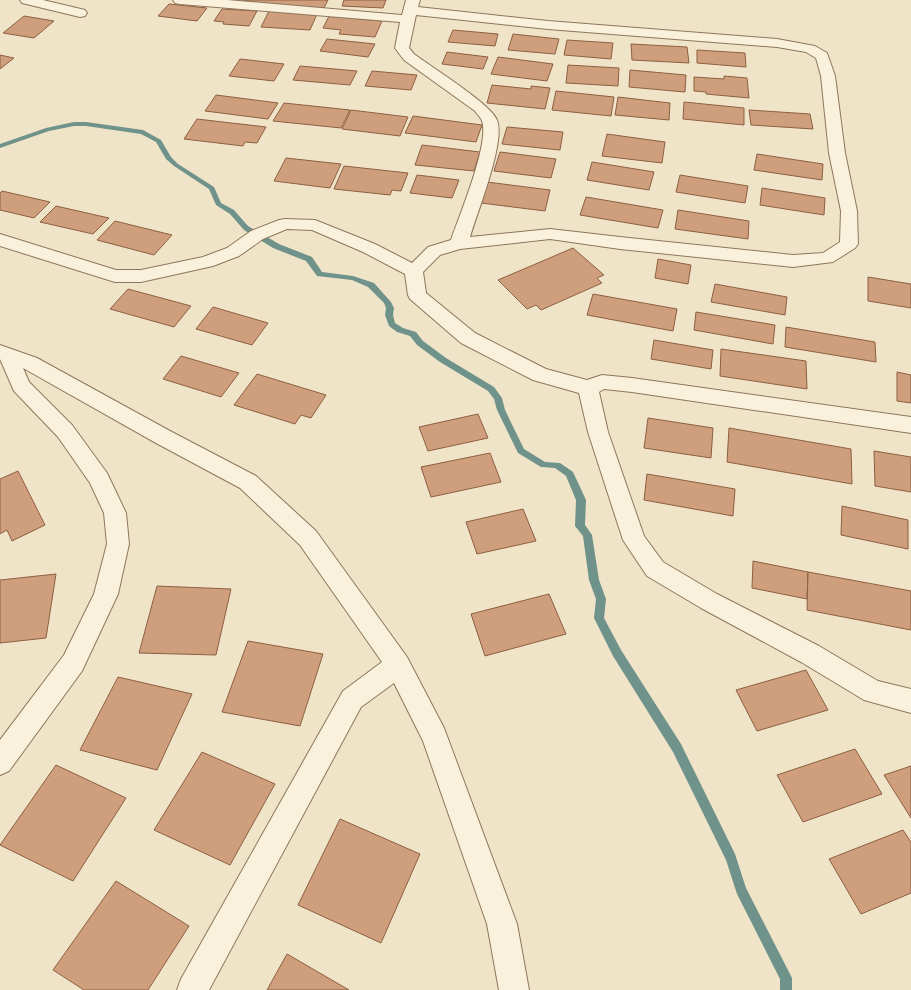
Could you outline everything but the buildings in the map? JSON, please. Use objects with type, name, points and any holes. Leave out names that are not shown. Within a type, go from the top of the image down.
[{"type":"street","points":[[27,0],[80,13]]},
{"type":"street","points":[[180,0],[410,10],[545,24],[777,43],[810,49],[822,56],[828,76],[837,153],[849,211],[849,244],[827,258],[793,261],[620,243],[550,234],[459,244],[434,251],[414,271]]},
{"type":"street","points":[[410,10],[402,48],[409,57],[480,108],[490,120],[491,139],[459,244]]},
{"type":"street","points":[[0,240],[115,276],[141,276],[208,262],[233,252],[257,235],[285,224],[315,225],[369,248],[414,271]]},
{"type":"street","points":[[414,271],[417,295],[468,338],[540,375],[588,388],[602,382],[632,385],[911,425]]},
{"type":"street","points":[[4,353],[30,363],[163,438],[248,482],[308,538],[398,665],[435,737],[502,924],[514,990]]},
{"type":"street","points":[[0,762],[73,662],[106,594],[118,544],[115,513],[99,479],[65,431],[21,386],[4,353]]},
{"type":"street","points":[[588,388],[598,432],[634,540],[655,569],[709,601],[810,654],[873,692],[911,701]]},
{"type":"street","points":[[192,990],[352,699],[398,665]]},
{"type":"waterway","points":[[0,146],[48,129],[74,124],[86,124],[143,132],[159,141],[168,158],[176,165],[212,188],[218,204],[232,212],[246,228],[276,246],[309,259],[320,274],[353,278],[371,285],[387,302],[390,308],[389,315],[392,324],[400,330],[413,334],[420,343],[443,360],[491,389],[498,398],[501,410],[521,451],[544,465],[557,465],[570,474],[581,500],[580,526],[587,535],[594,580],[601,599],[599,618],[617,653],[677,748],[731,858],[741,890],[786,978],[786,990]]}]
